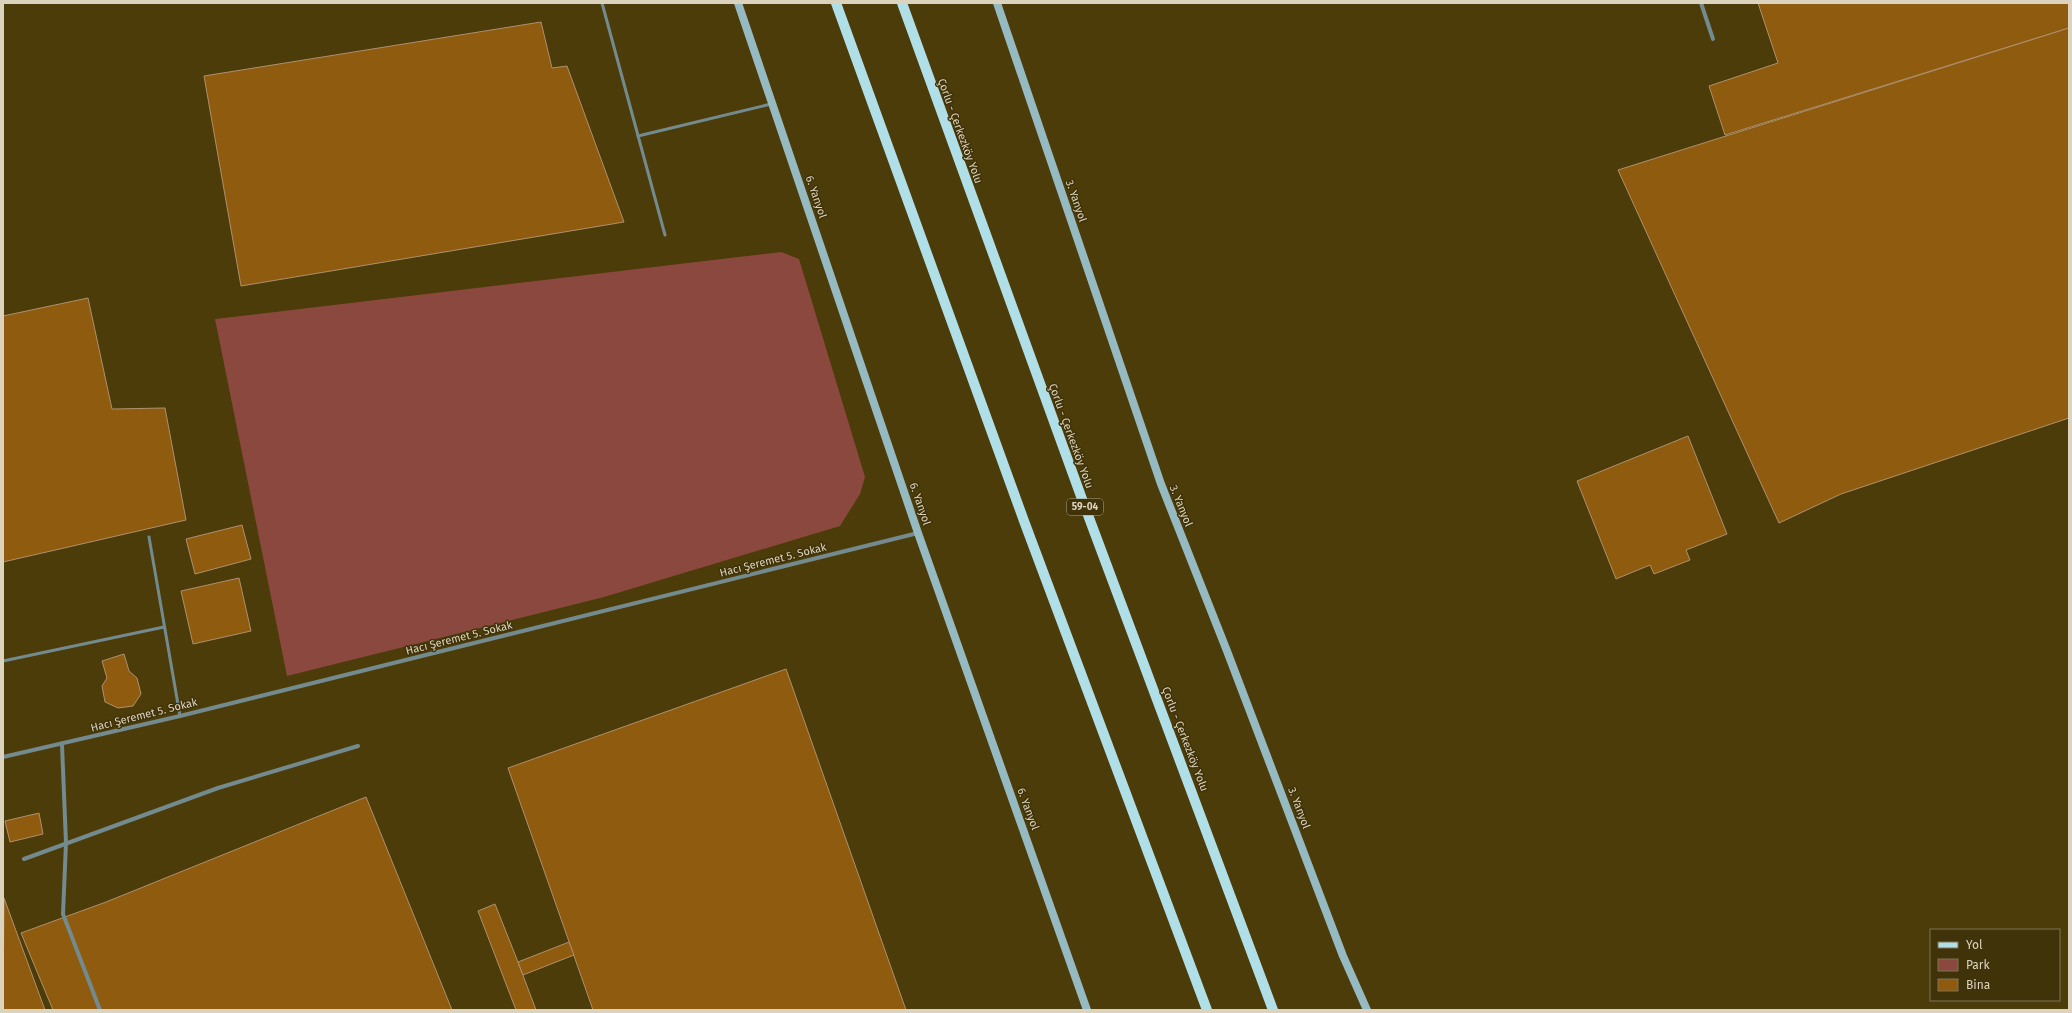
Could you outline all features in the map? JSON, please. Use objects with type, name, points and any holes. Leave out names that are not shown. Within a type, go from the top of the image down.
[{"type":"main road","name":"6. Yanyol","points":[[738,3],[918,533],[1087,1010]]},
{"type":"main road","points":[[836,3],[1024,520],[1207,1010]]},
{"type":"main road","name":"Çorlu - Çerkezköy Yolu","points":[[902,3],[1082,499],[1274,1010]]},
{"type":"main road","name":"3. Yanyol","points":[[997,3],[1161,484],[1341,948],[1367,1010]]},
{"type":"street","points":[[1701,3],[1713,39]]},
{"type":"street","name":"Hacı Şeremet 5. Sokak","points":[[3,757],[62,745],[918,533]]},
{"type":"street","points":[[62,745],[66,842],[63,914],[100,1010]]},
{"type":"street","points":[[24,859],[66,842],[218,788],[358,746]]},
{"type":"lane","points":[[602,3],[665,235]]},
{"type":"lane","points":[[638,136],[772,104]]},
{"type":"lane","points":[[149,537],[180,716]]},
{"type":"lane","points":[[3,661],[164,627]]},
{"type":"shaded area","points":[[3,3],[2069,3],[2069,1010],[3,1010]]},
{"type":"green space","points":[[781,252],[799,259],[865,477],[860,494],[840,526],[604,597],[287,676],[215,319]]},
{"type":"building","points":[[1758,3],[2069,3],[2069,28],[1725,135],[1709,86],[1778,63]]},
{"type":"building","points":[[541,22],[552,68],[567,66],[624,222],[241,286],[204,76]]},
{"type":"building","points":[[2069,28],[2069,418],[1841,494],[1779,523],[1618,170]]},
{"type":"building","points":[[88,298],[112,409],[165,408],[186,520],[3,562],[3,316]]},
{"type":"building","points":[[1688,436],[1727,534],[1686,550],[1690,560],[1654,574],[1650,565],[1616,579],[1577,481]]},
{"type":"building","points":[[242,525],[251,559],[195,574],[186,539]]},
{"type":"building","points":[[239,578],[251,631],[193,644],[181,591]]},
{"type":"building","points":[[124,654],[129,671],[137,678],[141,694],[133,706],[118,708],[105,702],[102,686],[107,678],[102,661]]},
{"type":"building","points":[[786,669],[906,1010],[593,1010],[508,768]]},
{"type":"building","points":[[366,797],[452,1010],[53,1010],[21,933],[106,902]]},
{"type":"building","points":[[39,813],[43,834],[10,842],[5,821]]},
{"type":"building","points":[[4,898],[45,1010],[3,1010]]},
{"type":"building","points":[[495,904],[536,1010],[516,1010],[478,911]]},
{"type":"building","points":[[569,942],[574,955],[523,975],[518,962]]}]
